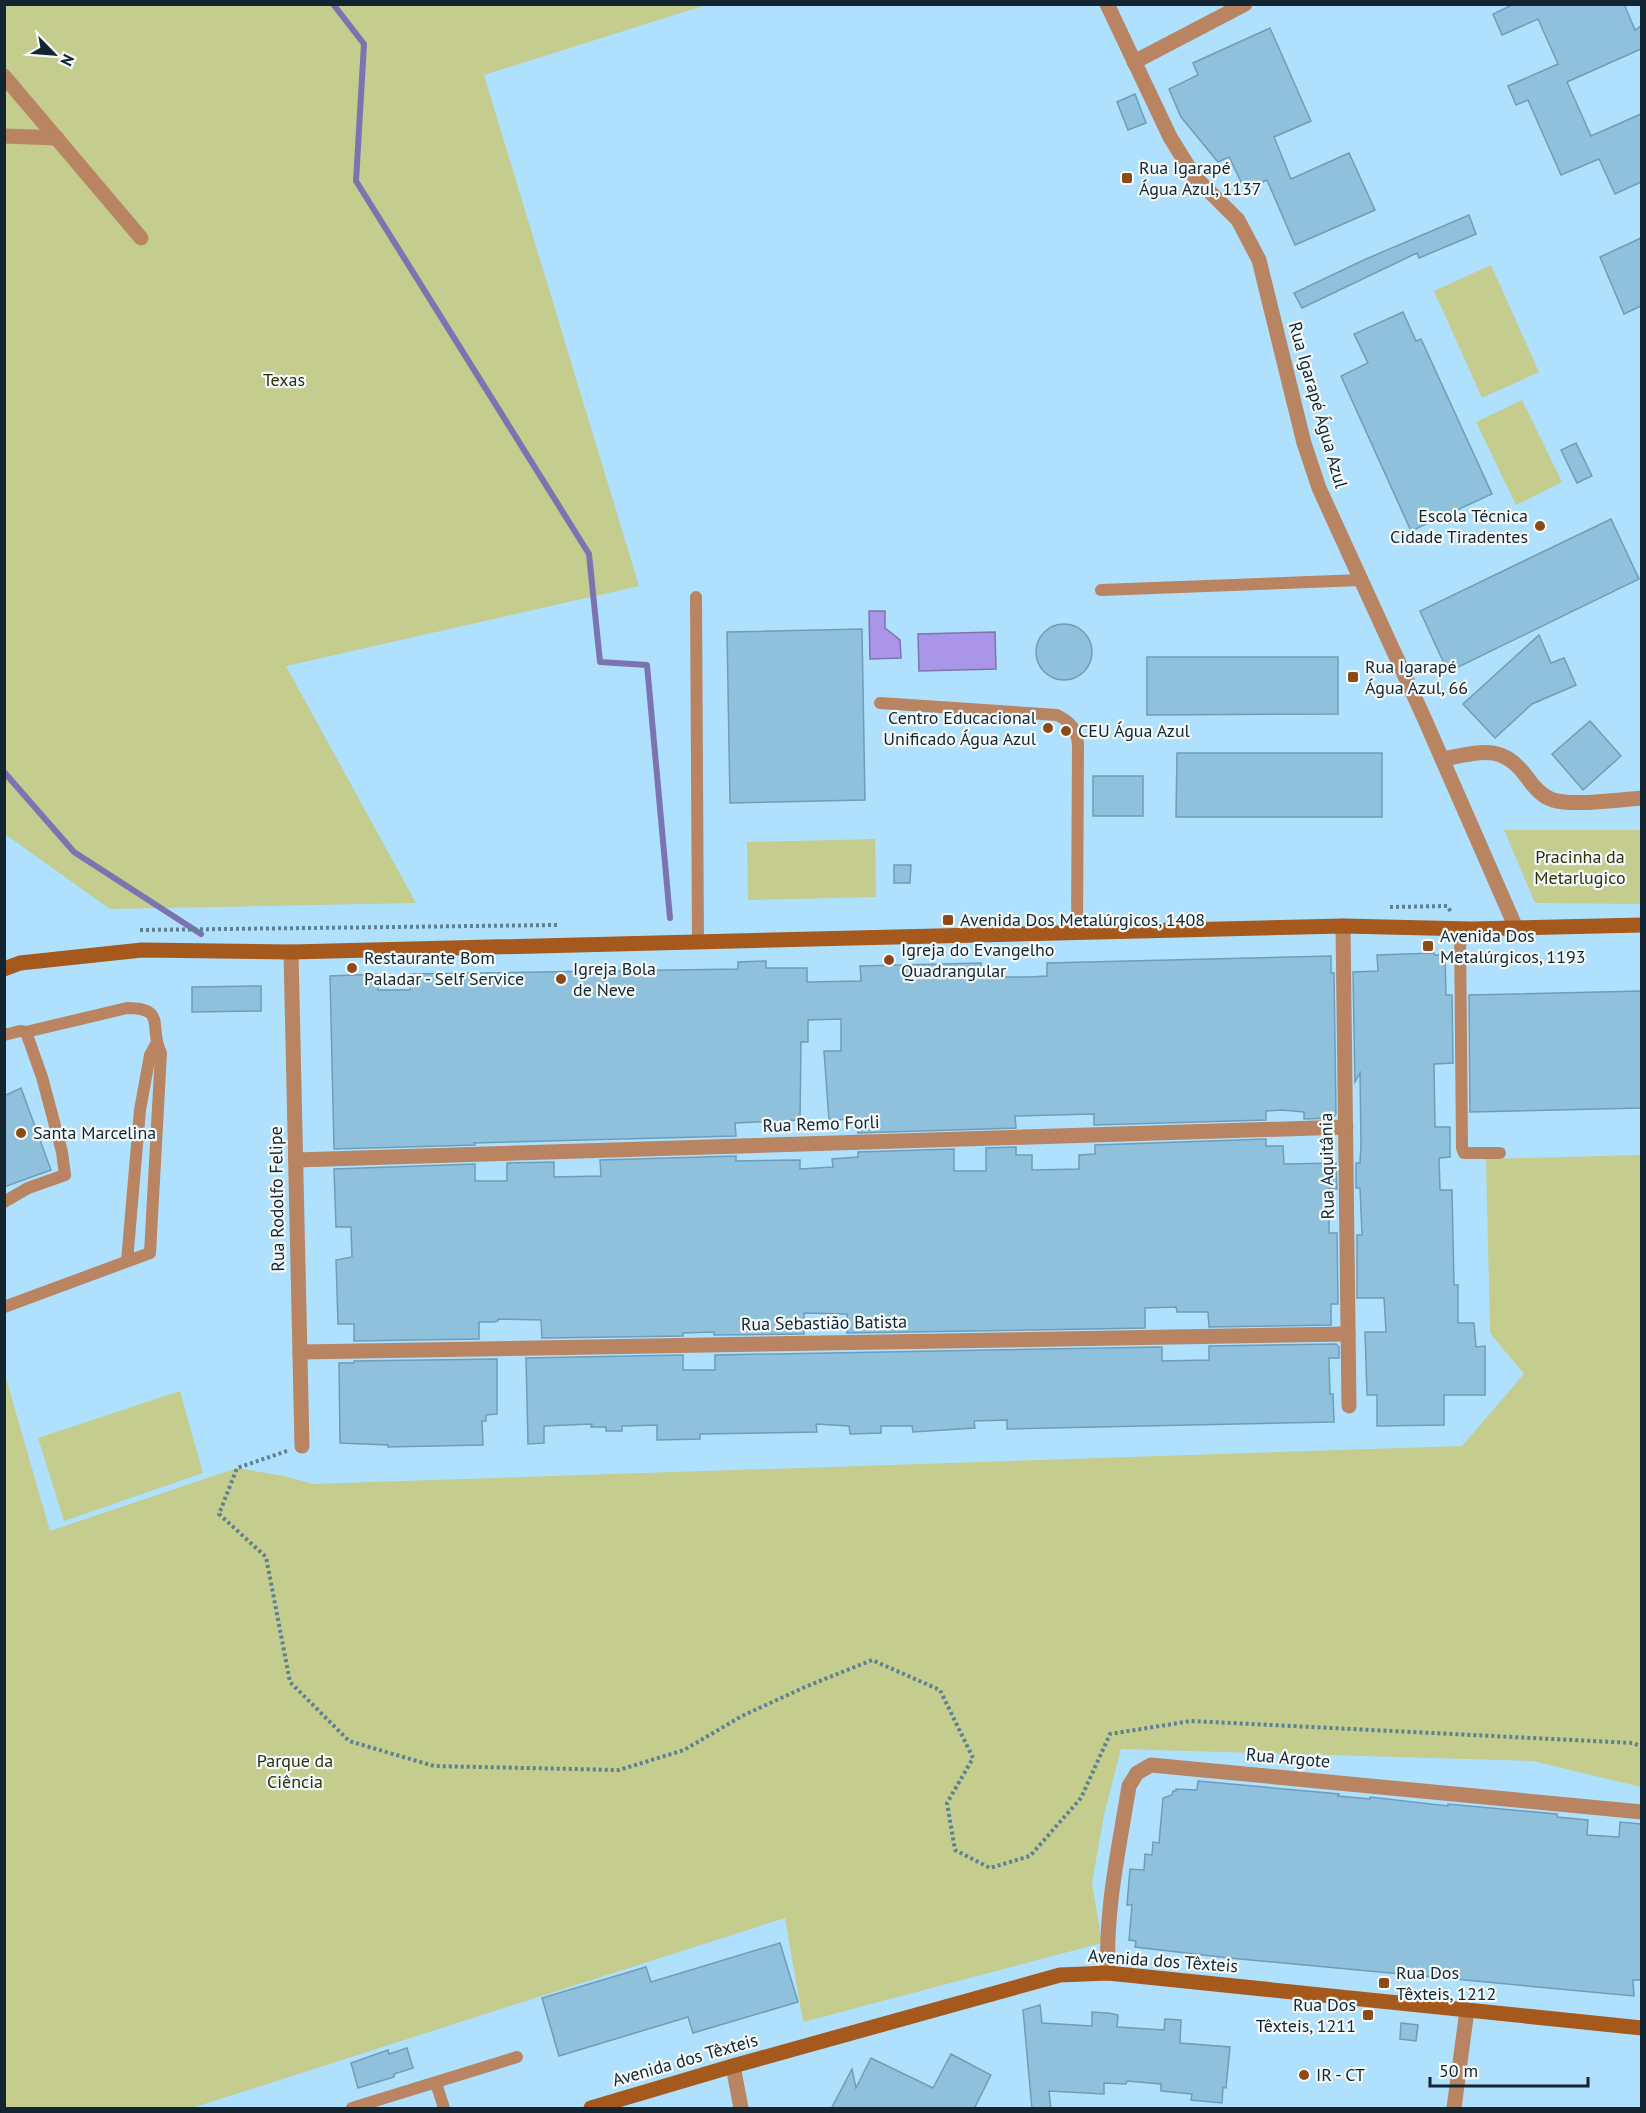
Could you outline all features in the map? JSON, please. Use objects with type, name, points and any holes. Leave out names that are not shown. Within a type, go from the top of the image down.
[{"type":"main road","points":[[4,969],[20,963],[142,950],[291,952],[1343,926],[1460,929],[1641,925]]},
{"type":"main road","name":"Avenida dos Têxteis","points":[[591,2109],[733,2066],[1060,1975],[1108,1973],[1641,2028]]},
{"type":"street","name":"Rua Igarapé Água Azul","points":[[1107,4],[1170,137],[1194,176],[1238,220],[1259,260],[1305,443],[1319,488],[1516,928]]},
{"type":"street","points":[[1134,62],[1245,4]]},
{"type":"street","points":[[4,76],[141,238]]},
{"type":"street","points":[[4,136],[57,138]]},
{"type":"street","points":[[1442,759],[1487,751],[1502,754],[1516,763],[1532,785],[1543,795],[1554,800],[1571,802],[1641,798]]},
{"type":"street","name":"Rua Aquitânia","points":[[1343,926],[1349,1406]]},
{"type":"street","name":"Rua Rodolfo Felipe","points":[[291,952],[302,1446]]},
{"type":"street","name":"Rua Remo Forli","points":[[296,1160],[1346,1127]]},
{"type":"street","name":"Rua Sebastião Batista","points":[[300,1352],[1348,1334]]},
{"type":"street","name":"Rua Argote","points":[[1108,1973],[1107,1941],[1110,1905],[1129,1786],[1137,1773],[1151,1765],[1641,1812]]},
{"type":"street","points":[[1454,2109],[1467,2010]]},
{"type":"street","points":[[733,2066],[741,2109]]},
{"type":"lane","points":[[1101,590],[1361,580]]},
{"type":"lane","points":[[696,597],[698,942]]},
{"type":"lane","points":[[880,703],[1057,715],[1070,722],[1076,732],[1078,744],[1077,932]]},
{"type":"lane","points":[[1460,929],[1462,1148],[1464,1153],[1500,1153]]},
{"type":"lane","points":[[4,1035],[127,1008],[142,1008],[151,1013],[155,1022],[156,1051],[150,1253],[4,1307]]},
{"type":"lane","points":[[4,1202],[28,1188],[65,1175],[62,1152],[42,1077],[26,1032]]},
{"type":"lane","points":[[127,1261],[140,1110],[156,1051]]},
{"type":"lane","points":[[352,2109],[517,2057]]},
{"type":"lane","points":[[436,2083],[444,2109]]},
{"type":"path","points":[[302,1446],[237,1468],[219,1514],[266,1557],[290,1682],[349,1741],[434,1766],[619,1770],[684,1750],[742,1716],[804,1687],[872,1660],[940,1690],[973,1758],[947,1803],[955,1850],[990,1868],[1030,1856],[1074,1807],[1082,1798],[1110,1734],[1191,1720],[1633,1743],[1641,1747]]},
{"type":"green space","name":"Texas","points":[[5,5],[706,5],[484,75],[639,586],[286,666],[416,903],[110,909],[5,834]]},
{"type":"green space","points":[[1491,265],[1539,372],[1482,398],[1434,291]]},
{"type":"green space","points":[[1522,400],[1562,482],[1516,505],[1476,422]]},
{"type":"green space","name":"Pracinha da Metarlugico","points":[[1504,830],[1641,830],[1641,904],[1535,903]]},
{"type":"green space","points":[[875,839],[876,897],[748,900],[747,842]]},
{"type":"green space","name":"Parque da Ciência","points":[[1641,1155],[1641,1787],[1533,1761],[1121,1749],[1104,1815],[1092,1883],[1102,1943],[803,2022],[785,1918],[192,2108],[5,2108],[4,1371],[50,1531],[237,1468],[284,1476],[313,1484],[1462,1446],[1524,1374],[1490,1333],[1486,1159]]},
{"type":"green space","points":[[180,1391],[203,1473],[64,1521],[38,1438]]},
{"type":"shaded area","points":[[869,611],[885,611],[885,628],[900,640],[901,658],[870,659]]},
{"type":"shaded area","points":[[995,632],[996,669],[919,671],[918,634]]},
{"type":"building","points":[[1514,4],[1624,4],[1635,30],[1641,26],[1641,49],[1567,82],[1591,136],[1641,114],[1641,182],[1615,194],[1599,159],[1561,175],[1528,100],[1516,105],[1508,86],[1558,64],[1538,19],[1502,35],[1493,14]]},
{"type":"building","points":[[1270,28],[1311,121],[1274,137],[1291,179],[1349,153],[1375,210],[1295,245],[1267,180],[1245,190],[1229,157],[1218,162],[1181,117],[1169,89],[1198,75],[1193,63]]},
{"type":"building","points":[[1135,94],[1146,123],[1128,130],[1117,102]]},
{"type":"building","points":[[1469,215],[1476,234],[1419,258],[1417,253],[1302,308],[1294,293],[1366,259]]},
{"type":"building","points":[[1641,238],[1641,306],[1624,314],[1600,257]]},
{"type":"building","points":[[1403,312],[1416,341],[1421,339],[1492,494],[1411,531],[1341,376],[1368,363],[1354,334]]},
{"type":"building","points":[[1576,443],[1592,476],[1577,483],[1561,450]]},
{"type":"building","points":[[1611,519],[1639,579],[1448,672],[1420,611]]},
{"type":"building","points":[[1064,624],[1075,626],[1084,632],[1090,641],[1092,652],[1090,663],[1084,672],[1075,678],[1064,680],[1053,678],[1044,672],[1038,663],[1036,652],[1038,641],[1044,632],[1053,626]]},
{"type":"building","points":[[862,629],[865,800],[730,803],[727,632]]},
{"type":"building","points":[[1539,635],[1551,663],[1564,658],[1576,685],[1532,704],[1495,738],[1463,704]]},
{"type":"building","points":[[1147,657],[1338,657],[1338,714],[1147,715]]},
{"type":"building","points":[[1590,721],[1621,756],[1583,790],[1552,754]]},
{"type":"building","points":[[1177,753],[1382,753],[1382,817],[1176,817]]},
{"type":"building","points":[[1093,776],[1143,776],[1143,816],[1093,816]]},
{"type":"building","points":[[894,865],[911,865],[910,883],[894,883]]},
{"type":"building","points":[[1434,953],[1434,955],[1445,955],[1446,995],[1452,995],[1453,1063],[1434,1064],[1435,1127],[1450,1127],[1450,1157],[1439,1158],[1440,1190],[1452,1190],[1454,1285],[1458,1285],[1458,1323],[1474,1323],[1476,1347],[1485,1346],[1485,1395],[1444,1395],[1444,1425],[1377,1426],[1377,1395],[1367,1395],[1365,1332],[1386,1332],[1384,1298],[1357,1298],[1357,1235],[1362,1235],[1360,1188],[1356,1188],[1356,1163],[1360,1163],[1361,1145],[1360,1073],[1355,1082],[1353,972],[1378,971],[1377,955]]},
{"type":"building","points":[[1331,956],[1331,973],[1334,973],[1336,1114],[1333,1118],[1304,1119],[1304,1112],[1282,1110],[1266,1111],[1266,1120],[1094,1125],[1094,1114],[1015,1116],[1016,1128],[858,1133],[858,1119],[829,1120],[824,1051],[841,1051],[841,1019],[808,1020],[808,1042],[801,1042],[800,1120],[735,1123],[736,1136],[334,1149],[330,976],[377,974],[378,990],[410,990],[410,974],[738,969],[738,962],[766,961],[766,968],[807,968],[807,982],[861,981],[860,966],[981,963],[981,971],[996,970],[996,977],[1028,977],[1047,976],[1047,963]]},
{"type":"building","points":[[261,986],[261,1011],[192,1012],[192,987]]},
{"type":"building","points":[[1641,991],[1641,1108],[1470,1112],[1469,995]]},
{"type":"building","name":"Santa Marcelina","points":[[21,1088],[51,1170],[4,1187],[4,1096]]},
{"type":"building","points":[[1266,1139],[1266,1146],[1283,1146],[1284,1164],[1336,1163],[1337,1189],[1329,1189],[1329,1233],[1337,1233],[1338,1304],[1331,1304],[1331,1325],[1209,1327],[1208,1312],[1177,1312],[1176,1307],[1145,1308],[1145,1328],[847,1333],[847,1314],[804,1313],[804,1334],[714,1335],[714,1332],[683,1333],[683,1336],[542,1338],[541,1320],[498,1319],[494,1322],[479,1322],[479,1339],[354,1341],[354,1324],[338,1324],[336,1260],[352,1257],[351,1227],[336,1227],[334,1169],[475,1164],[475,1181],[507,1181],[507,1163],[554,1162],[554,1177],[601,1176],[600,1160],[736,1156],[736,1161],[800,1160],[800,1169],[833,1167],[832,1159],[858,1157],[858,1152],[954,1149],[954,1171],[986,1171],[986,1148],[1016,1147],[1016,1155],[1032,1155],[1032,1170],[1079,1169],[1079,1155],[1095,1154],[1095,1145]]},
{"type":"building","points":[[1336,1344],[1339,1347],[1339,1358],[1329,1358],[1330,1394],[1333,1394],[1334,1422],[1007,1429],[1007,1420],[974,1421],[975,1428],[913,1432],[912,1426],[881,1426],[881,1433],[850,1434],[849,1426],[816,1424],[817,1432],[700,1434],[700,1439],[657,1440],[657,1425],[622,1426],[622,1431],[606,1431],[606,1427],[591,1427],[592,1424],[544,1426],[544,1443],[528,1444],[526,1358],[683,1355],[683,1370],[715,1370],[715,1355],[1162,1347],[1162,1361],[1209,1360],[1209,1346]]},
{"type":"building","points":[[497,1359],[497,1414],[486,1415],[486,1421],[482,1421],[483,1445],[388,1447],[388,1445],[340,1443],[339,1363]]},
{"type":"building","points":[[1198,1781],[1370,1799],[1370,1797],[1448,1806],[1448,1804],[1557,1814],[1557,1817],[1588,1820],[1587,1835],[1619,1837],[1620,1822],[1641,1824],[1641,1980],[1633,1980],[1634,1996],[1135,1947],[1136,1941],[1129,1940],[1132,1905],[1127,1905],[1130,1869],[1144,1870],[1145,1854],[1152,1855],[1153,1842],[1159,1843],[1163,1798],[1172,1795],[1176,1789],[1197,1790]]},
{"type":"building","points":[[780,1943],[798,2002],[693,2033],[688,2017],[559,2056],[542,1998],[646,1967],[651,1982]]},
{"type":"building","points":[[1040,2005],[1042,2023],[1092,2026],[1092,2012],[1118,2015],[1117,2027],[1164,2030],[1165,2019],[1181,2020],[1180,2043],[1230,2047],[1226,2088],[1223,2087],[1222,2103],[1191,2100],[1192,2094],[1161,2091],[1161,2084],[1127,2081],[1126,2084],[1104,2083],[1104,2094],[1049,2091],[1051,2109],[1032,2109],[1023,2010]]},
{"type":"building","points":[[1401,2023],[1418,2025],[1416,2041],[1400,2039]]},
{"type":"building","points":[[407,2048],[413,2068],[394,2074],[394,2077],[358,2088],[351,2063],[388,2050],[389,2054]]},
{"type":"building","points":[[951,2054],[991,2075],[974,2109],[831,2109],[852,2069],[856,2088],[871,2058],[933,2088]]},
{"type":"waterway","points":[[333,4],[364,44],[356,181],[589,554],[600,662],[647,665],[670,918]]},
{"type":"waterway","points":[[4,772],[74,852],[201,934]]},
{"type":"place","name":"Rua Igarapé Água Azul, 1137","points":[[1127,178]]},
{"type":"place","name":"Escola Técnica Cidade Tiradentes","points":[[1540,526]]},
{"type":"place","name":"Rua Igarapé Água Azul, 66","points":[[1353,677]]},
{"type":"place","name":"Centro Educacional Unificado Água Azul","points":[[1048,728]]},
{"type":"place","name":"CEU Água Azul","points":[[1066,731]]},
{"type":"place","name":"Avenida Dos Metalúrgicos, 1408","points":[[948,920]]},
{"type":"place","name":"Avenida Dos Metalúrgicos, 1193","points":[[1428,946]]},
{"type":"place","name":"Igreja do Evangelho Quadrangular","points":[[889,960]]},
{"type":"place","name":"Restaurante Bom Paladar - Self Service","points":[[352,968]]},
{"type":"place","name":"Igreja Bola de Neve","points":[[561,979]]},
{"type":"place","name":"Santa Marcelina","points":[[21,1133]]},
{"type":"place","name":"Rua Dos Têxteis, 1212","points":[[1384,1983]]},
{"type":"place","name":"Rua Dos Têxteis, 1211","points":[[1368,2015]]},
{"type":"place","name":"IR - CT","points":[[1304,2075]]}]
